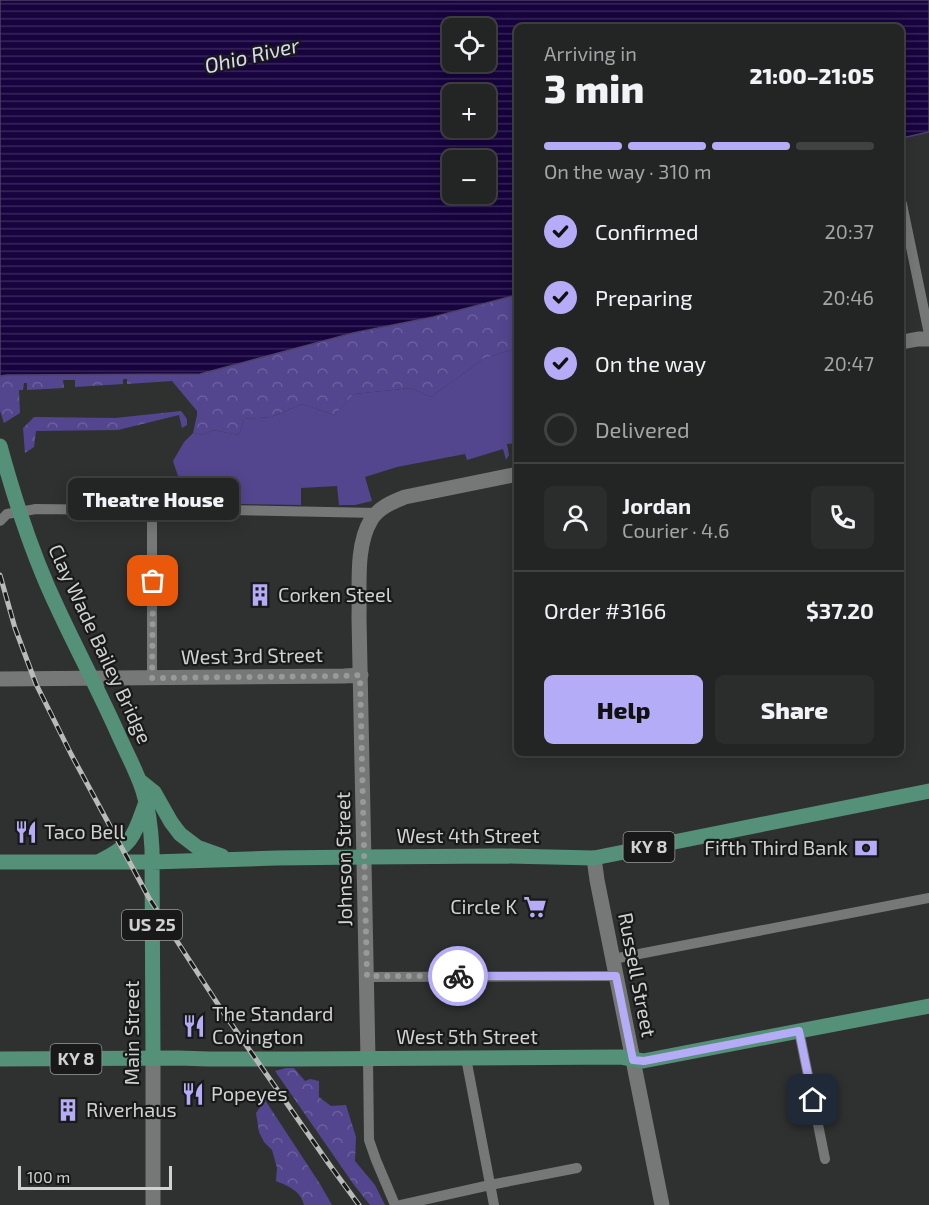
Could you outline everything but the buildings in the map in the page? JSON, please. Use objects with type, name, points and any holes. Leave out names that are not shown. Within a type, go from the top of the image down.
[{"type":"main road","name":"Clay Wade Bailey Bridge","points":[[0,446],[42,574],[139,780],[146,802],[151,833],[152,862]]},
{"type":"main road","points":[[139,780],[154,792],[180,834],[200,848],[234,860]]},
{"type":"main road","name":"West 4th Street","points":[[0,862],[152,862],[364,856],[594,858],[929,791]]},
{"type":"main road","points":[[98,862],[126,845],[133,837],[146,802]]},
{"type":"main road","name":"Main Street","points":[[152,862],[153,1058]]},
{"type":"main road","name":"West 5th Street","points":[[0,1059],[621,1057],[644,1061],[929,1006]]},
{"type":"street","points":[[904,215],[929,334]]},
{"type":"street","points":[[904,342],[929,339]]},
{"type":"street","points":[[4,518],[36,509],[123,510],[152,513],[227,510],[377,513],[387,505],[405,497],[514,475]]},
{"type":"street","points":[[152,513],[152,678]]},
{"type":"street","name":"Johnson Street","points":[[377,513],[364,536],[360,557],[360,675],[369,1140],[395,1205]]},
{"type":"street","name":"West 3rd Street","points":[[0,679],[360,675]]},
{"type":"street","name":"Russell Street","points":[[594,858],[662,1205]]},
{"type":"street","points":[[613,959],[929,898]]},
{"type":"street","points":[[367,976],[616,976]]},
{"type":"street","points":[[799,1031],[825,1159]]},
{"type":"street","name":"Main Street","points":[[153,1058],[153,1205]]},
{"type":"street","points":[[466,1058],[494,1205]]},
{"type":"street","points":[[401,1205],[577,1168]]},
{"type":"green space","points":[[514,296],[514,349],[483,359],[431,397],[411,388],[354,394],[334,415],[302,404],[271,417],[244,419],[239,435],[213,430],[204,435],[193,433],[197,411],[172,381],[127,384],[127,379],[123,379],[123,384],[75,387],[75,380],[63,380],[64,388],[27,390],[27,383],[24,383],[23,390],[19,390],[20,413],[4,423],[0,411],[0,376],[200,374],[353,333],[433,317]]},
{"type":"green space","points":[[514,349],[514,443],[507,444],[509,455],[506,460],[503,449],[467,460],[465,454],[397,467],[365,477],[372,501],[355,505],[339,505],[337,486],[301,488],[301,505],[174,503],[171,481],[179,479],[173,461],[184,442],[193,433],[204,435],[213,430],[239,435],[244,419],[271,417],[302,404],[334,415],[354,394],[411,388],[431,397],[483,359]]},
{"type":"green space","points":[[181,411],[187,419],[187,425],[182,428],[179,415],[118,430],[36,431],[34,447],[25,453],[23,428],[34,417],[115,418]]},
{"type":"green space","points":[[294,1068],[305,1081],[310,1079],[319,1081],[319,1097],[331,1106],[346,1105],[356,1137],[355,1161],[375,1185],[385,1205],[370,1205],[354,1185],[275,1071]]},
{"type":"green space","points":[[265,1100],[332,1205],[304,1205],[297,1193],[276,1181],[277,1168],[272,1150],[264,1142],[259,1132],[256,1113]]},
{"type":"water","name":"Ohio River","points":[[0,0],[929,0],[929,132],[904,138],[904,24],[514,24],[514,296],[433,317],[353,333],[200,374],[0,376]]},
{"type":"railway","points":[[0,575],[15,628],[36,684],[149,898],[223,1012],[359,1205]]},
{"type":"way so far","points":[[153,581],[152,678],[360,675],[367,976],[458,976]]},
{"type":"place","name":"Theatre House","points":[[153,581]]},
{"type":"place","name":"Corken Steel","points":[[260,595]]},
{"type":"place","name":"Taco Bell","points":[[26,832]]},
{"type":"place","name":"Fifth Third Bank","points":[[866,848]]},
{"type":"place","name":"Circle K","points":[[535,907]]},
{"type":"place","name":"The Standard Covington","points":[[194,1026]]},
{"type":"place","name":"Popeyes","points":[[193,1094]]},
{"type":"place","name":"Riverhaus","points":[[68,1110]]},
{"type":"route","points":[[458,976],[616,976],[633,1060],[644,1061],[799,1031],[813,1100]]}]
